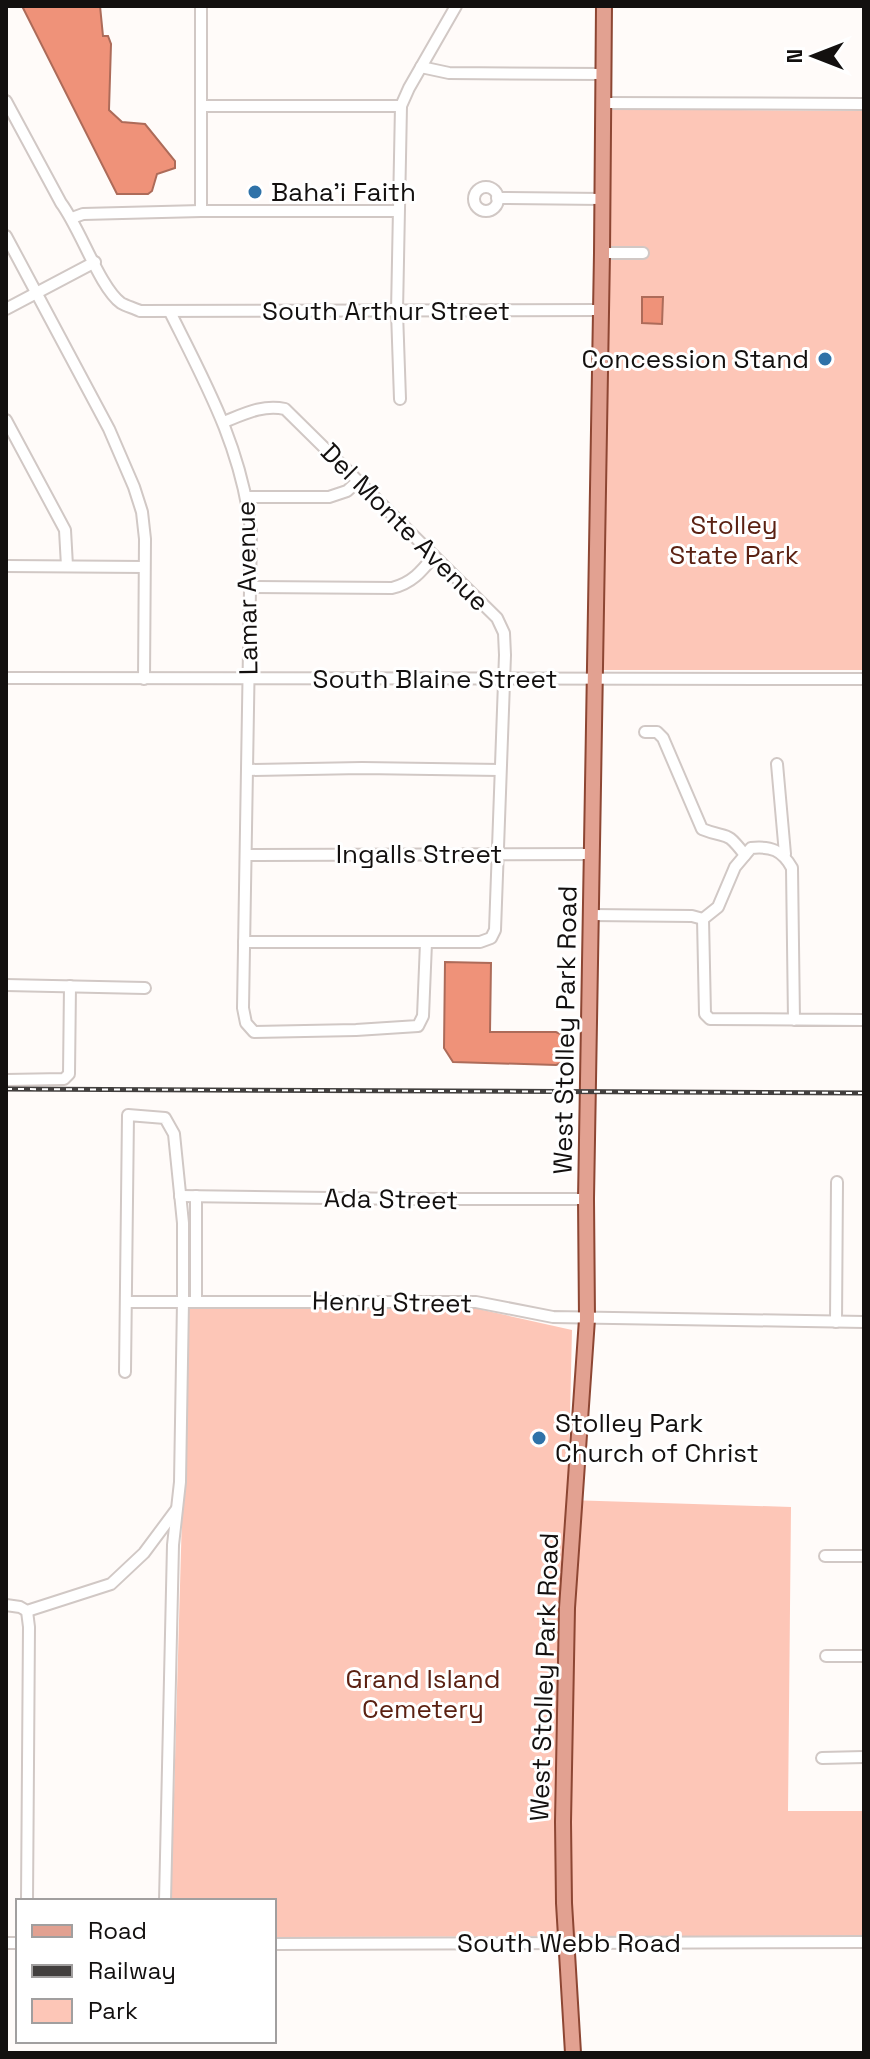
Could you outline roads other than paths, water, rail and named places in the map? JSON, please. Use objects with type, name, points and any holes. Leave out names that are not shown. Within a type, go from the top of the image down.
[{"type":"main road","name":"West Stolley Park Road","points":[[573,2053],[563,1822],[567,1608],[587,1319],[586,1199],[604,6]]},
{"type":"street","points":[[201,6],[201,211]]},
{"type":"street","points":[[400,399],[397,312],[401,106],[456,6]]},
{"type":"street","points":[[421,67],[449,73],[603,74]]},
{"type":"street","points":[[6,101],[72,218],[106,286],[121,303],[140,311],[170,312]]},
{"type":"street","points":[[603,103],[864,104]]},
{"type":"street","points":[[201,106],[401,106]]},
{"type":"street","points":[[497,198],[603,199]]},
{"type":"street","points":[[72,218],[83,214],[201,211],[398,211]]},
{"type":"street","points":[[6,236],[109,429],[142,512],[144,679]]},
{"type":"street","points":[[602,253],[643,253]]},
{"type":"street","points":[[6,309],[95,262]]},
{"type":"street","name":"South Arthur Street","points":[[170,312],[601,310]]},
{"type":"street","name":"Lamar Avenue","points":[[170,312],[224,422],[236,454],[247,497],[251,530],[245,1020],[254,1032],[418,1026],[423,1016],[426,943]]},
{"type":"street","name":"Del Monte Avenue","points":[[224,422],[273,406],[285,409],[497,618],[504,633],[495,930],[491,938],[473,942],[426,943]]},
{"type":"street","points":[[6,420],[65,530],[67,566]]},
{"type":"street","points":[[247,497],[329,497],[347,491],[358,481]]},
{"type":"street","points":[[251,587],[392,588],[406,585],[417,577],[434,556]]},
{"type":"street","points":[[6,566],[144,567]]},
{"type":"street","name":"South Blaine Street","points":[[6,678],[864,679]]},
{"type":"street","points":[[645,732],[657,732],[663,738],[702,829],[730,836],[745,855]]},
{"type":"street","points":[[777,764],[785,854],[792,868],[794,1020]]},
{"type":"street","points":[[248,770],[500,770]]},
{"type":"street","points":[[703,919],[718,907],[735,867],[751,848],[774,848],[785,854]]},
{"type":"street","name":"Ingalls Street","points":[[247,855],[592,854]]},
{"type":"street","points":[[591,915],[692,916],[703,919]]},
{"type":"street","points":[[703,919],[705,1014],[710,1019],[864,1020]]},
{"type":"street","points":[[244,942],[426,943]]},
{"type":"street","points":[[6,985],[145,988]]},
{"type":"street","points":[[6,1080],[64,1079],[69,1074],[70,986]]},
{"type":"street","points":[[125,1372],[128,1115],[165,1118],[174,1134],[180,1196],[183,1301],[177,1509],[173,1545],[165,1899]]},
{"type":"street","points":[[836,1322],[837,1182]]},
{"type":"street","name":"Ada Street","points":[[180,1196],[586,1199]]},
{"type":"street","points":[[196,1196],[196,1301]]},
{"type":"street","name":"Henry Street","points":[[128,1302],[476,1302],[528,1314],[587,1319],[864,1322]]},
{"type":"street","points":[[6,1605],[27,1611],[111,1584],[144,1553],[177,1509]]},
{"type":"street","points":[[825,1556],[864,1556]]},
{"type":"street","points":[[27,1611],[27,1899]]},
{"type":"street","points":[[826,1656],[864,1656]]},
{"type":"street","points":[[822,1758],[864,1757]]},
{"type":"street","name":"South Webb Road","points":[[276,1944],[864,1942]]},
{"type":"railway","points":[[6,1089],[864,1093]]},
{"type":"place","name":"Baha'i Faith","points":[[255,192]]},
{"type":"place","name":"Concession Stand","points":[[825,359]]},
{"type":"place","name":"Stolley Park Church of Christ","points":[[539,1438]]},
{"type":"park label","name":"Stolley State Park","points":[[734,540]]},
{"type":"park label","name":"Grand Island Cemetery","points":[[423,1694]]}]
